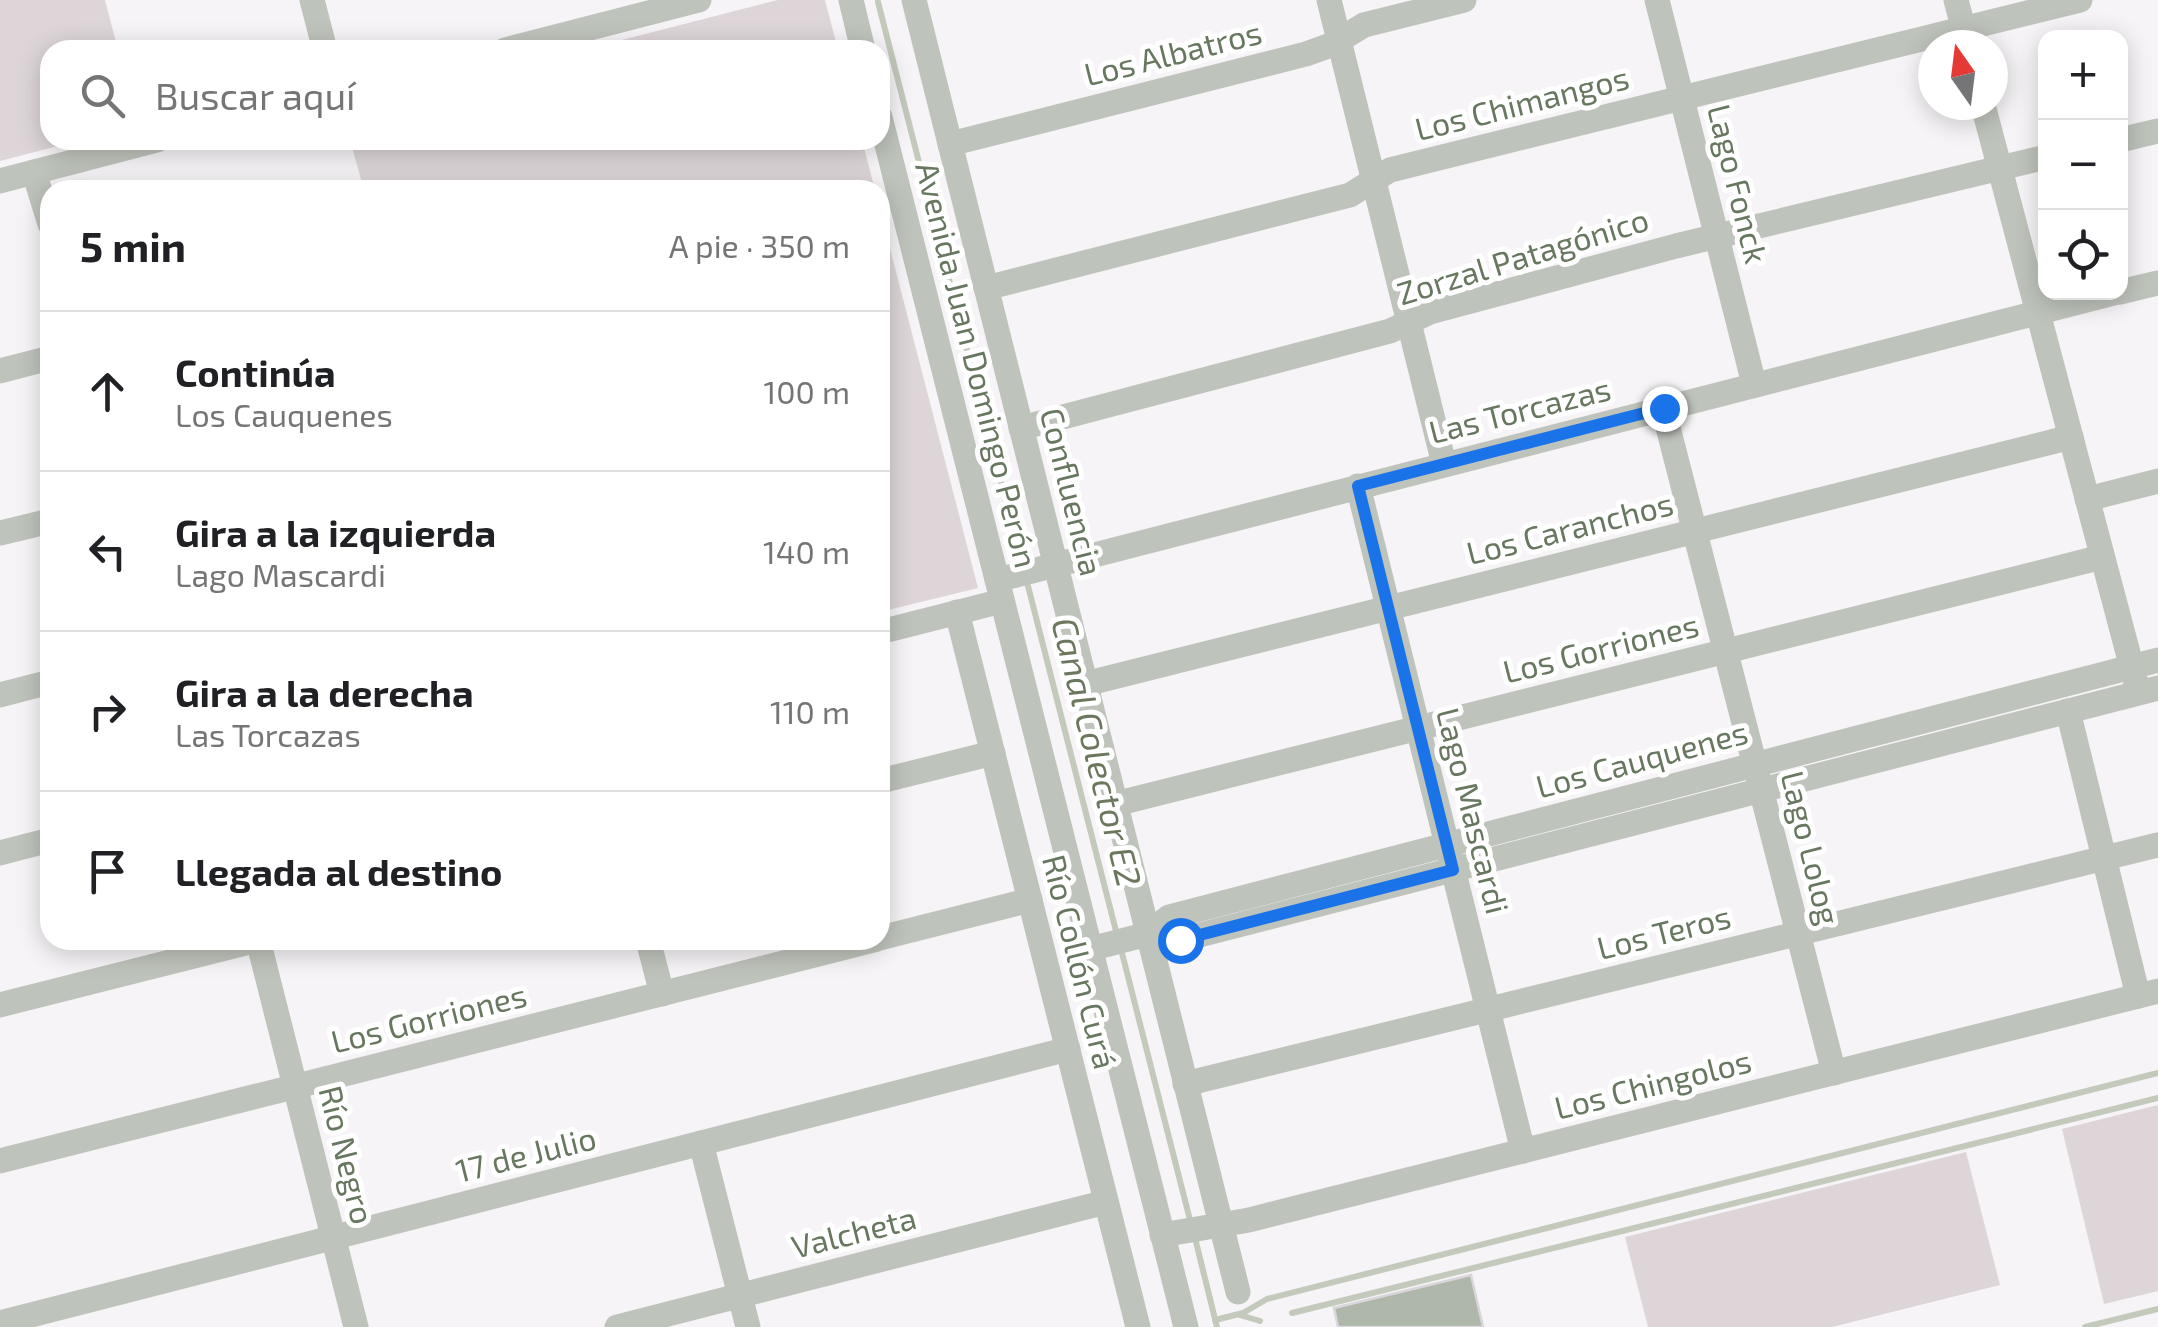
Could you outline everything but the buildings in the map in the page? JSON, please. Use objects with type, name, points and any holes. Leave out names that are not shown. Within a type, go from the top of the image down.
[{"type":"street","points":[[312,0],[322,40]]},
{"type":"street","points":[[544,40],[699,0]]},
{"type":"street","points":[[850,0],[860,40]]},
{"type":"street","name":"Confluencia","points":[[914,0],[1238,1292]]},
{"type":"street","points":[[1329,0],[1444,464]]},
{"type":"street","name":"Los Albatros","points":[[950,144],[1306,54],[1364,25],[1464,0]]},
{"type":"street","name":"Lago Fonck","points":[[1657,0],[1754,384]]},
{"type":"street","points":[[1956,0],[1963,30]]},
{"type":"street","name":"Los Chimangos","points":[[1987,30],[2080,0]]},
{"type":"street","name":"Los Chimangos","points":[[986,288],[1350,195],[1390,170],[1682,98],[1918,47]]},
{"type":"street","points":[[1988,120],[2132,667],[2148,690]]},
{"type":"street","points":[[2128,138],[2158,130]]},
{"type":"street","points":[[0,181],[119,150]]},
{"type":"street","name":"Avenida Juan Domingo Perón","points":[[888,150],[1186,1327]]},
{"type":"street","name":"Zorzal Patagónico","points":[[1021,428],[1390,331],[1438,310],[1716,236],[2038,160]]},
{"type":"street","points":[[34,172],[40,192]]},
{"type":"street","name":"Las Torcazas","points":[[2128,290],[2158,283]]},
{"type":"street","name":"Las Torcazas","points":[[890,629],[958,612],[1056,565],[2085,300]]},
{"type":"street","points":[[0,371],[40,361]]},
{"type":"street","name":"Lago Lolog","points":[[1664,408],[1834,1072]]},
{"type":"street","name":"Los Caranchos","points":[[1086,684],[2071,438]]},
{"type":"street","points":[[2087,500],[2158,482]]},
{"type":"street","name":"Lago Mascardi","points":[[1358,486],[1523,1151]]},
{"type":"street","points":[[0,533],[40,523]]},
{"type":"street","name":"Los Gorriones","points":[[1116,804],[2102,557]]},
{"type":"street","name":"Río Collón Curá","points":[[958,612],[1138,1327]]},
{"type":"street","name":"Los Cauquenes","points":[[1450,857],[1755,764],[2158,660]]},
{"type":"street","points":[[0,694],[40,684]]},
{"type":"street","name":"Los Cauquenes","points":[[1090,949],[1148,934],[1169,917],[1762,790],[2148,690]]},
{"type":"street","points":[[2068,711],[2104,858],[2148,993]]},
{"type":"street","points":[[890,778],[993,752]]},
{"type":"street","points":[[0,853],[40,843]]},
{"type":"street","name":"Los Teros","points":[[1186,1084],[2158,845]]},
{"type":"street","name":"Los Gorriones","points":[[890,936],[1030,900]]},
{"type":"street","points":[[0,1006],[218,950]]},
{"type":"street","name":"Río Negro","points":[[260,950],[356,1327]]},
{"type":"street","points":[[651,950],[662,994]]},
{"type":"street","name":"Los Gorriones","points":[[0,1162],[834,950]]},
{"type":"street","name":"Los Chingolos","points":[[1162,1236],[1249,1220],[2148,993]]},
{"type":"street","name":"17 de Julio","points":[[0,1323],[1068,1049]]},
{"type":"street","points":[[701,1143],[748,1327]]},
{"type":"street","name":"Valcheta","points":[[617,1327],[1106,1202]]},
{"type":"shaded area","points":[[0,0],[105,0],[115,40],[40,40],[42,150],[0,161]]},
{"type":"shaded area","points":[[778,0],[825,0],[835,40],[622,40]]},
{"type":"shaded area","points":[[353,150],[865,150],[872,180],[361,180]]},
{"type":"shaded area","points":[[890,249],[978,588],[890,610]]},
{"type":"shaded area","points":[[2158,1105],[2158,1291],[2104,1304],[2062,1129]]},
{"type":"shaded area","points":[[1966,1152],[2000,1285],[1832,1327],[1648,1327],[1625,1237]]},
{"type":"waterway","points":[[878,2],[888,40]]},
{"type":"waterway","points":[[890,49],[1021,561]]},
{"type":"waterway","name":"Canal Colector E2","points":[[1028,586],[1116,931]]},
{"type":"waterway","name":"Canal Colector E2","points":[[1122,953],[1190,1220]]},
{"type":"waterway","points":[[1215,1320],[1243,1313],[1267,1299],[2158,1073]]},
{"type":"waterway","points":[[1292,1313],[2158,1098]]},
{"type":"waterway","name":"Canal Colector E2","points":[[1195,1238],[1217,1327]]},
{"type":"waterway","points":[[2085,1327],[2158,1309]]},
{"type":"waterway","points":[[1240,1315],[1260,1321]]},
{"type":"route","points":[[1180,940],[1453,870],[1358,486],[1664,408]]}]
